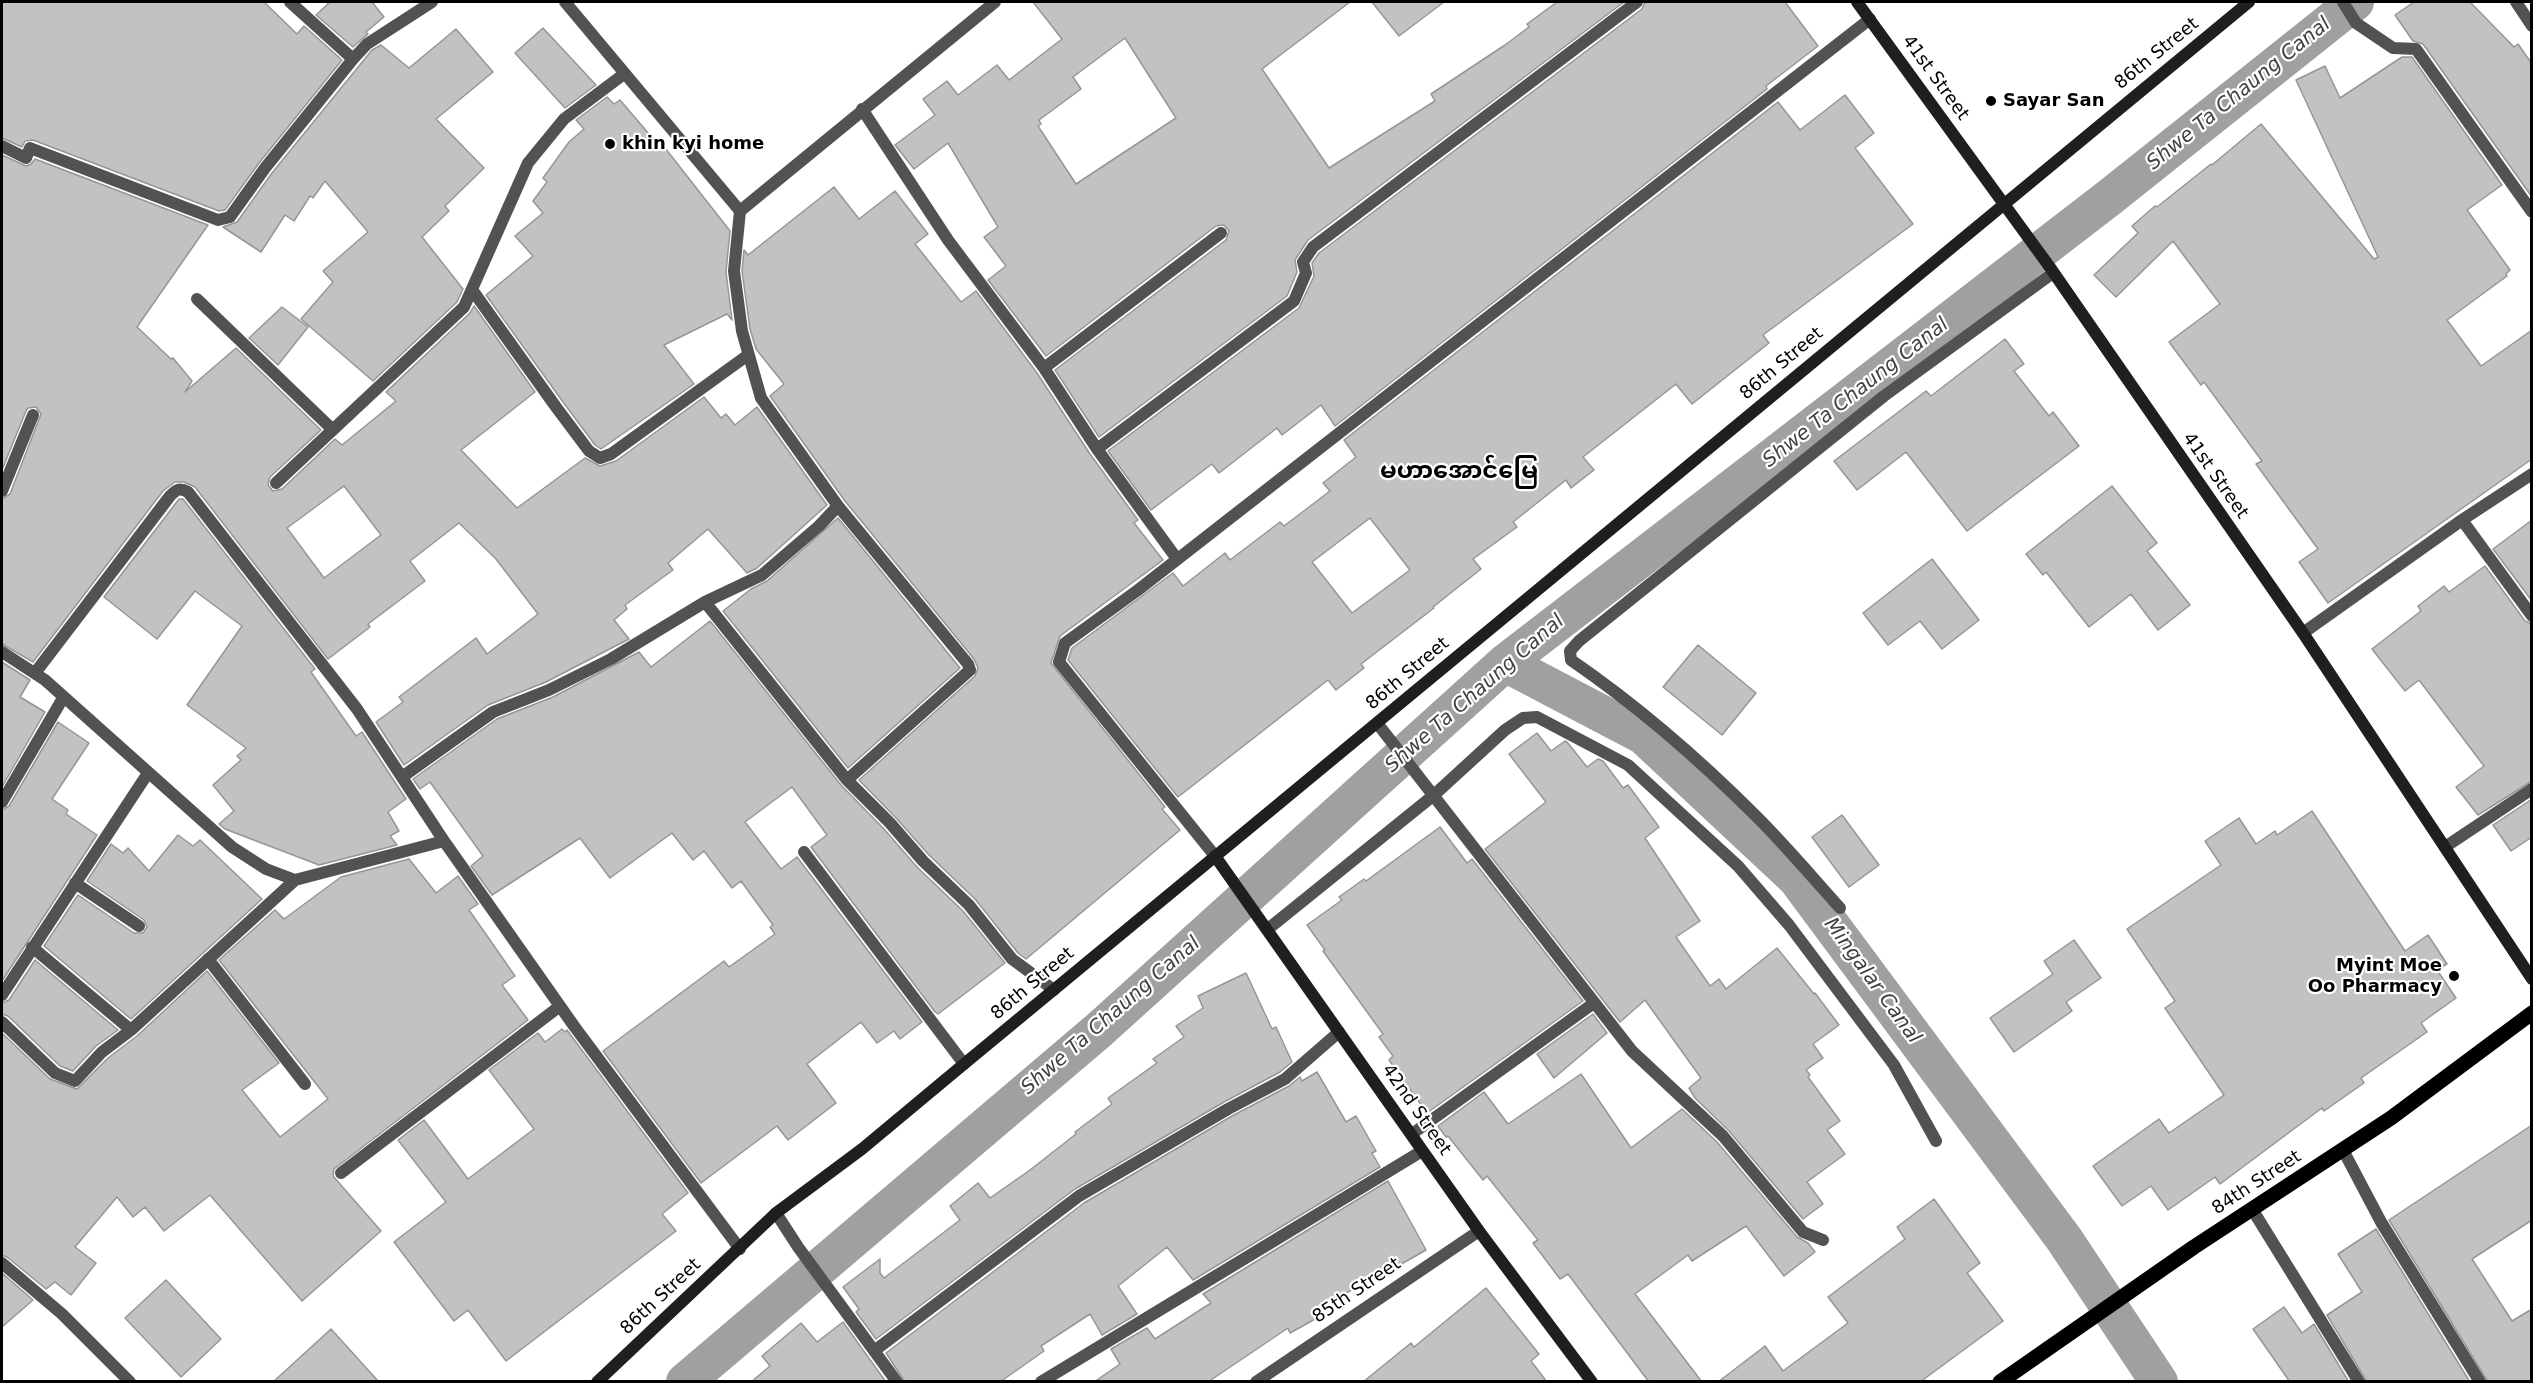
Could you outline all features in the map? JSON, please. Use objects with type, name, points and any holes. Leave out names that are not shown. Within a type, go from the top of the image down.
[{"type":"main road","name":"41st Street","points":[[1857,2],[2004,203],[2303,633],[2532,979]]},
{"type":"main road","name":"86th Street","points":[[597,1382],[776,1213],[862,1149],[2249,2]]},
{"type":"main road","name":"42nd Street","points":[[1215,856],[1479,1231],[1592,1382]]},
{"type":"main road","name":"84th Street","points":[[2000,1382],[2194,1247],[2391,1118],[2532,1013]]},
{"type":"street","points":[[290,2],[352,59]]},
{"type":"street","points":[[2,146],[26,158],[30,148],[62,158],[218,220],[230,217],[265,168],[352,59],[367,44],[432,2]]},
{"type":"street","points":[[565,2],[740,211]]},
{"type":"street","points":[[847,780],[970,670],[968,664],[838,506],[761,398],[748,355],[734,271],[740,211],[995,2]]},
{"type":"street","points":[[1097,448],[1294,301],[1306,273],[1303,262],[1313,247],[1637,2]]},
{"type":"street","points":[[2343,2],[2356,23],[2393,48],[2416,50],[2532,212]]},
{"type":"street","points":[[2516,2],[2532,26]]},
{"type":"street","points":[[1215,856],[1059,662],[1065,644],[1870,19]]},
{"type":"street","points":[[276,483],[464,307],[528,163],[564,119],[624,74]]},
{"type":"street","points":[[862,109],[948,240],[1044,368],[1097,448],[1177,559]]},
{"type":"street","points":[[1044,368],[1221,233]]},
{"type":"street","points":[[1840,908],[1758,818],[1684,747],[1571,660],[1570,651],[1578,641],[1884,396],[2051,270]]},
{"type":"street","points":[[473,291],[556,407],[590,451],[600,458],[611,454],[748,355]]},
{"type":"street","points":[[197,299],[333,430]]},
{"type":"street","points":[[2,491],[33,415]]},
{"type":"street","points":[[2303,633],[2462,520],[2532,474]]},
{"type":"street","points":[[35,673],[170,496],[176,490],[183,489],[188,492],[357,709],[444,841],[560,1006],[740,1249]]},
{"type":"street","points":[[402,777],[493,711],[549,690],[611,659],[705,602],[762,575],[819,526],[838,506]]},
{"type":"street","points":[[2462,520],[2532,616]]},
{"type":"street","points":[[705,602],[847,780],[890,823],[923,861],[969,905],[1012,959],[1054,990]]},
{"type":"street","points":[[2,652],[35,673],[232,847],[266,868],[296,880]]},
{"type":"street","points":[[2,802],[63,698]]},
{"type":"street","points":[[1265,926],[1434,795],[1486,746],[1523,718],[1537,717],[1628,765],[1738,866],[1789,925],[1894,1065],[1936,1141]]},
{"type":"street","points":[[1377,723],[1632,1051],[1723,1136],[1803,1232],[1823,1240]]},
{"type":"street","points":[[2,995],[148,773]]},
{"type":"street","points":[[2445,847],[2532,789]]},
{"type":"street","points":[[2,1022],[55,1073],[75,1081],[102,1052],[131,1030],[296,880],[444,841]]},
{"type":"street","points":[[804,852],[964,1064]]},
{"type":"street","points":[[75,883],[139,926]]},
{"type":"street","points":[[32,947],[131,1030]]},
{"type":"street","points":[[208,959],[305,1084]]},
{"type":"street","points":[[1412,1134],[1593,1003]]},
{"type":"street","points":[[341,1173],[560,1006]]},
{"type":"street","points":[[874,1351],[1079,1196],[1228,1109],[1286,1079],[1339,1032]]},
{"type":"street","points":[[1041,1382],[1422,1150]]},
{"type":"street","points":[[2343,1150],[2381,1222],[2480,1382]]},
{"type":"street","points":[[2252,1209],[2359,1382]]},
{"type":"street","points":[[776,1213],[798,1247],[897,1382]]},
{"type":"street","name":"85th Street","points":[[1256,1382],[1479,1231]]},
{"type":"street","points":[[2,1263],[62,1314],[130,1382]]},
{"type":"building","points":[[2,2],[264,2],[297,34],[304,26],[342,60],[259,163],[225,210],[219,211],[33,140],[25,141],[22,147],[2,138]]},
{"type":"building","points":[[330,2],[372,2],[384,17],[353,47],[316,15]]},
{"type":"building","points":[[1033,2],[1350,2],[1262,69],[1329,168],[1435,101],[1431,94],[1505,45],[1529,27],[1527,24],[1557,2],[1624,2],[1308,240],[1295,260],[1297,272],[1287,296],[1099,437],[1055,370],[1226,240],[1229,231],[1224,225],[1216,226],[1046,356],[988,280],[1006,266],[984,237],[998,227],[948,143],[914,169],[895,145],[935,115],[923,99],[947,81],[958,95],[997,65],[1009,80],[1062,39]],"holes":[[[1125,38],[1176,118],[1076,184],[1038,126],[1041,124],[1039,120],[1081,89],[1073,77]]]},
{"type":"building","points":[[1372,2],[1444,2],[1399,36]]},
{"type":"building","points":[[1645,2],[1785,2],[1818,46],[1766,86],[1767,89],[1335,426],[1321,405],[1282,435],[1277,428],[1219,473],[1212,464],[1151,510],[1108,451],[1299,308],[1314,276],[1312,263],[1319,253],[1642,9]]},
{"type":"building","points":[[2414,2],[2470,2],[2514,47],[2518,44],[2532,64],[2532,197],[2423,44],[2413,41],[2395,15]]},
{"type":"building","points":[[543,28],[596,85],[565,108],[515,53]]},
{"type":"building","points":[[456,29],[493,72],[436,119],[484,168],[445,206],[449,211],[422,237],[463,289],[457,302],[373,381],[301,319],[333,282],[323,271],[368,232],[325,181],[313,198],[310,196],[294,221],[285,215],[261,252],[223,227],[237,222],[272,173],[372,50],[381,45],[409,68]]},
{"type":"building","points":[[2402,57],[2412,57],[2502,185],[2467,210],[2510,270],[2507,276],[2447,320],[2481,366],[2532,330],[2532,459],[2328,603],[2299,562],[2318,549],[2256,464],[2262,461],[2204,382],[2201,385],[2169,342],[2220,304],[2173,241],[2116,297],[2094,275],[2138,233],[2132,226],[2261,124],[2374,259],[2378,257],[2296,80],[2325,66],[2340,98]]},
{"type":"building","points":[[1845,95],[1874,133],[1855,148],[1913,224],[1763,335],[1769,343],[1692,404],[1676,384],[1583,457],[1594,470],[1571,488],[1566,480],[1513,522],[1517,527],[1473,559],[1481,569],[1361,664],[1364,668],[1336,690],[1328,680],[1178,797],[1068,660],[1072,648],[1173,573],[1183,586],[1225,553],[1230,560],[1280,522],[1284,526],[1330,491],[1323,483],[1356,457],[1344,440],[1778,102],[1800,130]],"holes":[[[1370,518],[1410,570],[1352,613],[1312,562]]]},
{"type":"building","points":[[607,97],[614,104],[620,100],[655,141],[658,139],[730,231],[726,272],[732,320],[727,314],[664,345],[694,384],[601,449],[595,445],[486,295],[533,256],[515,236],[543,213],[533,201],[547,182],[543,178],[569,142],[584,129],[576,120]]},
{"type":"building","points":[[2,155],[26,166],[35,159],[208,225],[137,327],[171,359],[173,358],[192,381],[185,392],[236,348],[321,430],[270,477],[268,485],[273,491],[282,489],[335,439],[342,445],[396,401],[386,392],[470,313],[474,306],[535,392],[461,450],[517,508],[585,458],[600,466],[616,461],[704,397],[721,418],[726,414],[735,425],[757,407],[827,505],[757,568],[747,573],[708,529],[668,563],[673,570],[625,605],[627,609],[614,620],[629,639],[546,682],[488,705],[404,765],[376,722],[403,702],[399,697],[476,638],[487,654],[538,614],[496,559],[459,523],[410,561],[425,581],[368,624],[370,627],[328,659],[195,487],[184,482],[175,482],[163,491],[33,662],[2,644],[2,499],[10,494],[41,414],[36,407],[28,408],[26,411],[2,470]],"holes":[[[344,486],[381,535],[324,578],[287,528]]]},
{"type":"building","points":[[834,187],[859,219],[895,191],[928,234],[915,244],[961,302],[976,291],[1037,373],[1090,454],[1138,520],[1134,523],[1163,560],[1060,636],[1051,663],[1165,807],[1162,809],[1180,830],[1026,959],[1018,953],[975,899],[929,855],[859,780],[975,676],[978,668],[974,659],[845,501],[770,396],[784,384],[756,349],[750,329],[742,271],[744,250],[748,255]]},
{"type":"building","points":[[282,307],[308,327],[278,365],[249,338]]},
{"type":"building","points":[[2005,339],[2024,364],[2014,371],[2049,416],[2053,412],[2079,446],[1967,531],[1906,452],[1857,490],[1834,461],[1926,391],[1931,396]]},
{"type":"building","points":[[2112,486],[2157,543],[2147,551],[2190,605],[2158,630],[2131,594],[2089,627],[2046,572],[2043,575],[2026,554]]},
{"type":"building","points":[[179,499],[183,499],[315,669],[311,672],[356,736],[362,732],[406,799],[388,812],[399,831],[390,836],[397,845],[319,865],[225,829],[219,824],[234,811],[213,785],[241,760],[237,756],[246,748],[187,705],[242,626],[195,591],[157,639],[104,597]]},
{"type":"building","points":[[838,518],[960,668],[848,768],[723,611],[751,589],[767,581]]},
{"type":"building","points":[[2532,520],[2532,601],[2493,549]]},
{"type":"building","points":[[1932,559],[1979,620],[1942,649],[1920,621],[1888,645],[1863,613]]},
{"type":"building","points":[[2485,566],[2525,621],[2532,624],[2532,781],[2478,815],[2456,787],[2484,766],[2419,680],[2405,691],[2372,649],[2421,611],[2418,606],[2444,586],[2449,592]]},
{"type":"building","points":[[710,621],[841,785],[917,867],[963,911],[1005,963],[938,1014],[935,1012],[811,847],[827,835],[792,787],[745,822],[781,869],[797,857],[922,1022],[900,1039],[894,1031],[877,1043],[861,1022],[807,1064],[836,1103],[788,1140],[777,1126],[701,1183],[603,1051],[724,961],[729,967],[775,934],[770,927],[773,925],[741,881],[732,888],[704,851],[693,860],[672,833],[610,878],[580,838],[492,895],[471,866],[483,856],[430,782],[420,789],[413,779],[497,719],[553,697],[639,652],[651,667]]},
{"type":"building","points":[[1698,645],[1756,693],[1722,735],[1663,687]]},
{"type":"building","points":[[2,662],[30,680],[20,697],[45,712],[2,787]]},
{"type":"building","points":[[58,722],[89,743],[52,799],[68,810],[66,814],[97,835],[2,981],[2,810],[9,806]]},
{"type":"building","points":[[1537,733],[1551,751],[1565,741],[1567,742],[1587,767],[1598,759],[1603,761],[1623,788],[1628,785],[1659,827],[1645,838],[1700,921],[1676,937],[1710,986],[1719,979],[1726,989],[1777,948],[1839,1025],[1813,1044],[1823,1058],[1806,1070],[1810,1075],[1808,1077],[1840,1121],[1827,1130],[1845,1154],[1807,1182],[1823,1204],[1803,1219],[1729,1131],[1695,1098],[1689,1088],[1701,1078],[1645,1000],[1620,1022],[1485,849],[1546,802],[1509,754]]},
{"type":"building","points":[[2532,799],[2532,837],[2511,851],[2493,825]]},
{"type":"building","points":[[2312,811],[2405,951],[2428,935],[2447,964],[2437,970],[2456,998],[2421,1023],[2427,1032],[2361,1078],[2364,1083],[2324,1111],[2322,1108],[2220,1184],[2215,1177],[2168,1210],[2151,1186],[2122,1206],[2093,1166],[2159,1119],[2169,1133],[2224,1095],[2165,1008],[2175,1001],[2127,929],[2221,865],[2205,841],[2239,818],[2256,844],[2275,831],[2277,835]]},
{"type":"building","points":[[1842,815],[1879,865],[1849,887],[1812,837]]},
{"type":"building","points":[[1440,827],[1467,863],[1472,859],[1583,1001],[1427,1113],[1389,1060],[1393,1056],[1379,1037],[1383,1034],[1307,925],[1342,900],[1339,897],[1364,879],[1366,881]]},
{"type":"building","points":[[178,835],[193,846],[200,840],[262,899],[131,1019],[44,946],[78,895],[134,933],[143,933],[147,927],[144,920],[87,881],[111,844],[123,853],[128,848],[149,871]]},
{"type":"building","points":[[409,859],[436,893],[458,876],[478,904],[469,910],[515,976],[502,985],[528,1020],[334,1169],[333,1176],[381,1231],[302,1301],[210,1195],[164,1231],[145,1207],[133,1217],[117,1197],[75,1247],[96,1263],[71,1295],[55,1282],[46,1289],[2,1255],[2,1033],[50,1079],[77,1089],[108,1058],[137,1036],[207,971],[279,1063],[242,1090],[280,1137],[328,1099],[219,960],[275,910],[284,919],[341,877]]},
{"type":"building","points":[[2074,940],[2101,978],[2066,1002],[2072,1011],[2014,1052],[1990,1018],[2053,974],[2044,961]]},
{"type":"building","points":[[35,960],[118,1030],[96,1046],[73,1071],[60,1066],[8,1016],[2,1014],[2,1003],[9,1000]]},
{"type":"building","points":[[1246,973],[1272,1029],[1276,1027],[1292,1062],[1280,1072],[1075,1189],[876,1339],[856,1312],[859,1309],[843,1287],[880,1259],[880,1273],[884,1278],[960,1220],[950,1206],[978,1183],[990,1198],[1030,1170],[1112,1104],[1108,1098],[1157,1063],[1153,1059],[1184,1037],[1176,1026],[1203,1008],[1198,996]]},
{"type":"building","points":[[1593,1014],[1607,1033],[1554,1078],[1537,1054]]},
{"type":"building","points":[[562,1029],[565,1032],[567,1030],[688,1193],[662,1214],[676,1231],[506,1361],[468,1310],[454,1321],[394,1242],[446,1202],[398,1140],[424,1120],[468,1179],[534,1129],[489,1070],[538,1033],[545,1042]]},
{"type":"building","points":[[1317,1072],[1346,1122],[1356,1116],[1376,1151],[1372,1153],[1380,1167],[1193,1280],[1167,1247],[1118,1286],[1137,1314],[1102,1335],[1090,1314],[1041,1346],[1044,1351],[1000,1382],[905,1382],[886,1353],[1084,1203],[1232,1116],[1289,1086],[1300,1077],[1302,1081]]},
{"type":"building","points":[[1581,1074],[1631,1148],[1682,1109],[1717,1142],[1797,1237],[1808,1243],[1815,1252],[1784,1276],[1746,1226],[1692,1261],[1688,1255],[1635,1294],[1702,1382],[1649,1382],[1568,1274],[1560,1279],[1533,1243],[1538,1240],[1487,1176],[1483,1180],[1438,1126],[1484,1092],[1508,1124]]},
{"type":"building","points":[[2532,1125],[2532,1220],[2472,1259],[2512,1321],[2532,1309],[2532,1382],[2488,1382],[2389,1220]]},
{"type":"building","points":[[1388,1181],[1426,1250],[1382,1275],[1380,1272],[1315,1313],[1317,1318],[1290,1333],[1288,1328],[1208,1382],[1094,1382],[1120,1364],[1111,1349],[1147,1328],[1155,1339],[1211,1303],[1203,1294]]},
{"type":"building","points":[[1934,1199],[1980,1263],[1967,1273],[2003,1321],[1920,1382],[1718,1382],[1765,1346],[1783,1371],[1848,1323],[1828,1297],[1905,1239],[1897,1227]]},
{"type":"building","points":[[2376,1229],[2470,1382],[2367,1382],[2327,1315],[2362,1292],[2338,1254]]},
{"type":"building","points":[[2,1273],[33,1300],[2,1327]]},
{"type":"building","points":[[166,1280],[221,1339],[181,1377],[125,1318]]},
{"type":"building","points":[[1486,1288],[1539,1354],[1531,1361],[1547,1382],[1363,1382],[1411,1343],[1414,1347]]},
{"type":"building","points":[[2284,1307],[2302,1333],[2314,1324],[2349,1382],[2290,1382],[2253,1329]]},
{"type":"building","points":[[843,1322],[886,1382],[751,1382],[770,1366],[762,1356],[801,1323],[817,1342]]},
{"type":"building","points":[[331,1329],[379,1382],[273,1382]]},
{"type":"waterway","name":"Shwe Ta Chaung Canal","points":[[685,1382],[1099,1030],[1505,663],[2110,197],[2355,2]]},
{"type":"waterway","name":"Mingalar Canal","points":[[1505,663],[1644,736],[1796,878],[2064,1239],[2159,1382]]},
{"type":"place","name":"Sayar San","points":[[1991,101]]},
{"type":"place","name":"khin kyi home","points":[[610,144]]},
{"type":"place","name":"Myint Moe Oo Pharmacy","points":[[2454,976]]},
{"type":"district","name":"မဟာအောင်မြေ","points":[[1459,472]]}]
